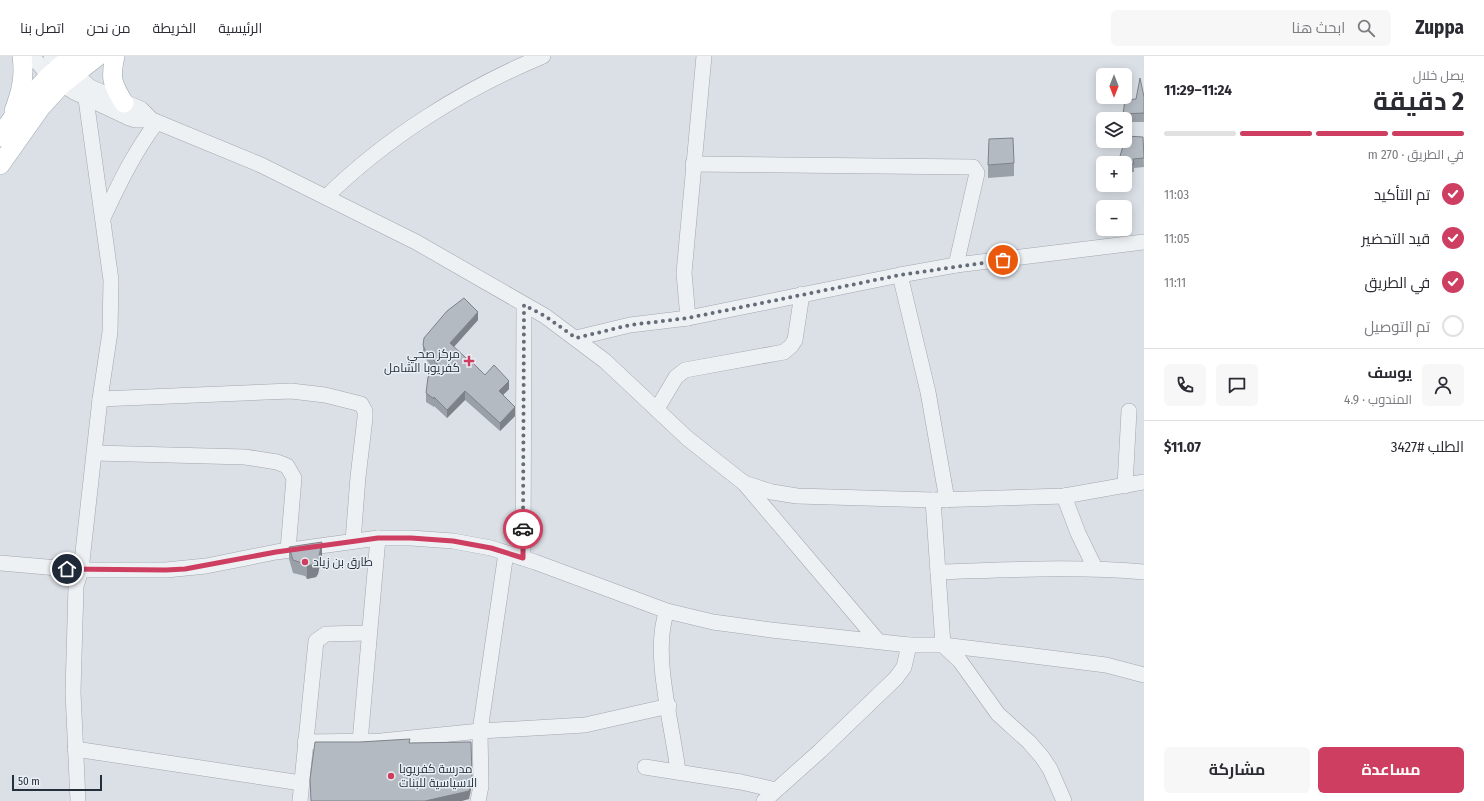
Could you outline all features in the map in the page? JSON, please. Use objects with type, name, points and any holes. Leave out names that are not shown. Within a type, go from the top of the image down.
[{"type":"main road","points":[[5,130],[22,91],[24,68],[22,56]]},
{"type":"main road","points":[[5,130],[62,68],[98,56]]},
{"type":"main road","points":[[115,56],[112,69],[112,80],[115,89],[124,103]]},
{"type":"main road","points":[[0,165],[42,107],[62,68]]},
{"type":"street","points":[[32,56],[62,68],[90,87],[124,103],[141,109],[155,121],[261,165],[416,242],[545,316],[605,361],[704,452],[744,483],[878,641]]},
{"type":"street","points":[[326,197],[346,177],[374,154],[441,108],[543,56]]},
{"type":"street","points":[[688,318],[684,273],[704,56]]},
{"type":"street","points":[[62,68],[86,99],[136,120],[155,121]]},
{"type":"street","points":[[78,801],[73,663],[76,586],[81,570],[100,398],[110,332],[112,297],[103,218],[86,99]]},
{"type":"street","points":[[103,218],[125,172],[155,121]]},
{"type":"street","points":[[693,164],[973,167],[977,173],[956,265]]},
{"type":"street","points":[[576,338],[630,325],[688,318],[802,294],[956,265],[1144,242]]},
{"type":"street","points":[[900,275],[928,392],[940,500],[938,572],[944,646],[960,661],[998,714],[1029,742],[1042,757],[1050,769],[1064,801]]},
{"type":"street","points":[[657,409],[676,377],[685,370],[784,352],[795,340],[802,294]]},
{"type":"street","points":[[523,558],[524,305]]},
{"type":"street","points":[[100,398],[291,391],[325,395],[361,404],[365,411],[365,418],[358,477],[353,541]]},
{"type":"street","points":[[1125,486],[1129,411]]},
{"type":"street","points":[[95,453],[239,457],[277,462],[288,466],[294,478],[288,550]]},
{"type":"street","points":[[744,483],[772,492],[797,496],[940,500],[1064,496],[1144,482]]},
{"type":"street","points":[[1064,496],[1078,533],[1094,568]]},
{"type":"street","points":[[360,742],[378,538]]},
{"type":"street","points":[[0,562],[81,570],[185,569],[288,550],[378,538],[411,538],[453,541],[491,548],[523,558],[667,611],[740,626],[909,645],[944,646],[1106,665],[1144,675]]},
{"type":"street","points":[[478,801],[481,786],[480,731],[506,553]]},
{"type":"street","points":[[938,572],[1094,568],[1144,572]]},
{"type":"street","points":[[667,611],[662,627],[661,652],[678,772]]},
{"type":"street","points":[[300,801],[316,641],[326,634],[369,633]]},
{"type":"street","points":[[764,801],[826,746],[896,678],[904,666],[909,645]]},
{"type":"street","points":[[305,742],[360,742],[480,731],[585,725],[669,706]]},
{"type":"street","points":[[75,749],[301,783]]},
{"type":"street","points":[[645,767],[776,790]]},
{"type":"building","points":[[1140,78],[1144,97],[1144,113],[1123,112],[1124,104],[1132,104],[1132,99],[1136,99]]},
{"type":"building","points":[[1132,136],[1143,137],[1144,158],[1133,159],[1134,164],[1132,164],[1132,156],[1120,156],[1122,148],[1132,148]]},
{"type":"building","points":[[1013,138],[1014,163],[988,165],[989,139]]},
{"type":"building","points":[[464,298],[478,312],[450,343],[485,375],[494,365],[509,381],[499,391],[515,407],[500,423],[465,391],[447,410],[434,397],[434,399],[426,393],[428,377],[438,365],[425,350],[423,345],[424,338],[447,311]]},
{"type":"building","points":[[322,542],[316,564],[307,566],[293,560],[289,547]]},
{"type":"building","name":"مدرسة كفريوبا الاسياسية للبنات","points":[[410,739],[409,743],[471,742],[472,777],[469,791],[425,801],[311,801],[310,779],[315,742],[360,742]]},
{"type":"way so far","points":[[523,529],[524,305],[545,316],[576,338],[630,325],[688,318],[855,283],[956,265],[1003,260]]},
{"type":"place","name":"مركز صحي كفريوبا الشامل","points":[[469,361]]},
{"type":"place","name":"طارق بن زياد","points":[[305,562]]},
{"type":"place","name":"مدرسة كفريوبا الاسياسية للبنات","points":[[391,776]]},
{"type":"route","points":[[67,569],[185,569],[276,552],[378,538],[411,538],[453,541],[491,548],[523,558],[523,529]]}]
